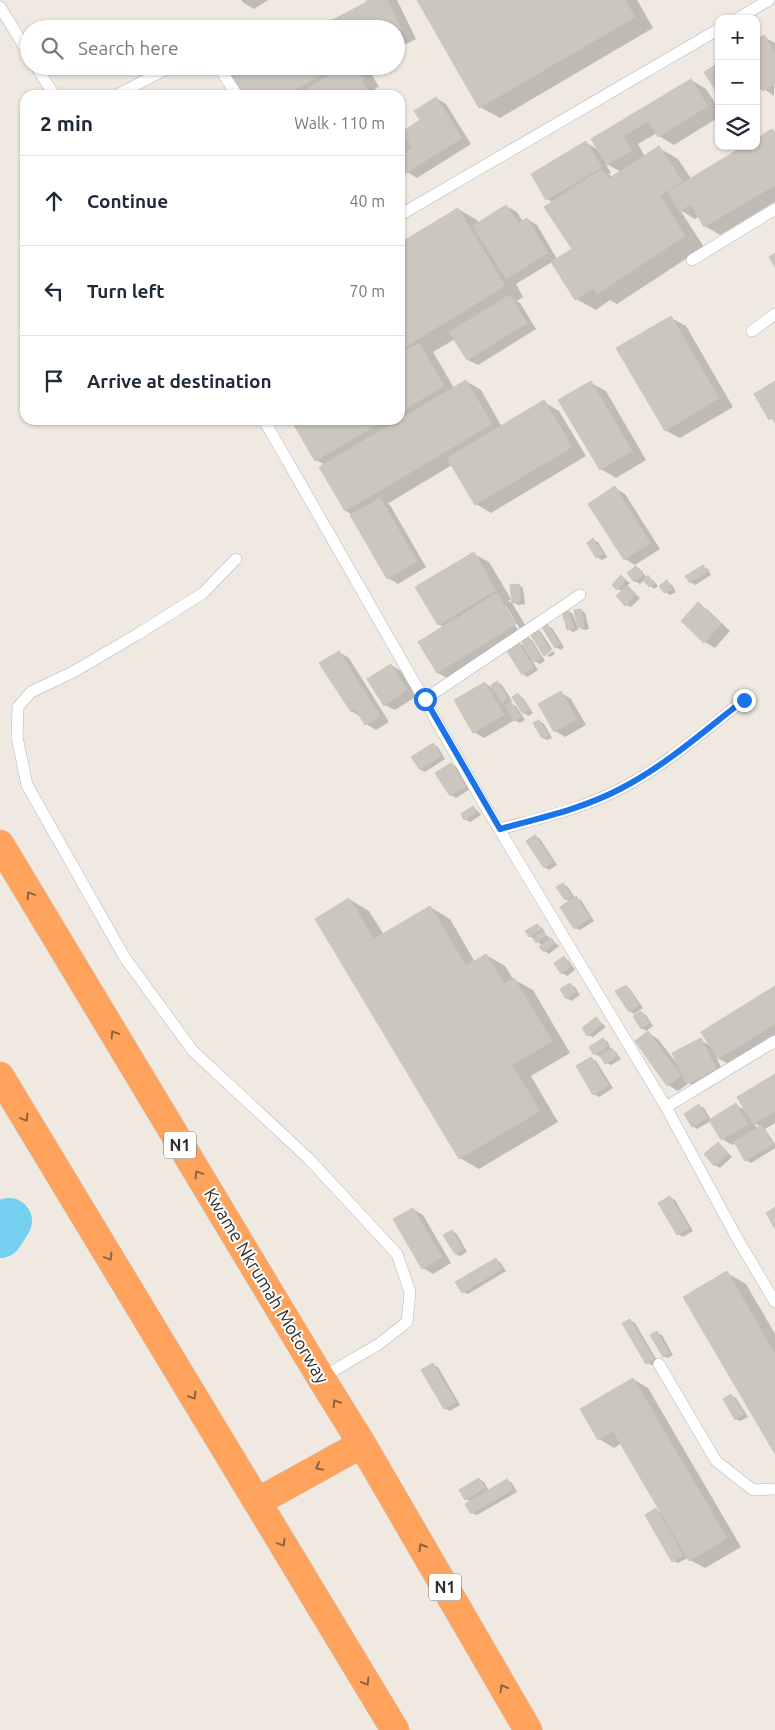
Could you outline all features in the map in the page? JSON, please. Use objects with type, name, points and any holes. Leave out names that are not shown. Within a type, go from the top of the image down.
[{"type":"highway","name":"Kwame Nkrumah Motorway","points":[[0,844],[362,1444],[528,1730]]},
{"type":"highway","points":[[0,1076],[396,1730]]},
{"type":"highway","points":[[257,1502],[362,1444]]},
{"type":"lane","points":[[744,15],[769,0]]},
{"type":"lane","points":[[0,7],[20,39]]},
{"type":"lane","points":[[405,212],[715,31]]},
{"type":"lane","points":[[42,75],[51,90]]},
{"type":"lane","points":[[126,90],[155,75]]},
{"type":"lane","points":[[224,75],[234,90]]},
{"type":"lane","points":[[692,260],[775,209]]},
{"type":"lane","points":[[752,331],[775,314]]},
{"type":"lane","points":[[267,425],[500,829],[666,1107],[737,1238],[775,1302]]},
{"type":"lane","points":[[236,559],[203,594],[73,672],[31,692],[18,707],[16,737],[27,785],[125,958],[188,1044],[308,1158],[397,1254],[410,1292],[407,1322],[379,1344],[321,1378]]},
{"type":"lane","points":[[425,699],[580,595]]},
{"type":"lane","points":[[500,829],[568,810],[598,800],[620,789],[657,767],[744,700]]},
{"type":"lane","points":[[666,1107],[775,1041]]},
{"type":"lane","points":[[658,1364],[716,1461],[753,1490],[775,1489]]},
{"type":"building","points":[[366,0],[387,0],[397,20],[332,20],[367,2]]},
{"type":"building","points":[[417,0],[625,0],[635,17],[479,108]]},
{"type":"building","points":[[764,35],[775,53],[775,83],[763,91],[760,86],[760,38]]},
{"type":"building","points":[[715,65],[715,90],[704,72]]},
{"type":"building","points":[[232,75],[320,75],[295,90],[240,90]]},
{"type":"building","points":[[329,75],[362,75],[364,78],[361,80],[367,90],[305,90]]},
{"type":"building","points":[[691,79],[708,106],[658,137],[648,121],[623,136],[632,150],[607,165],[591,139]]},
{"type":"building","points":[[436,97],[462,138],[406,173],[405,153],[412,148],[405,137],[405,130],[420,120],[414,111]]},
{"type":"building","points":[[772,129],[775,133],[775,185],[704,227],[691,204],[679,211],[668,192],[737,150],[760,150],[760,136]]},
{"type":"building","points":[[586,141],[602,167],[546,200],[531,174]]},
{"type":"building","points":[[659,146],[682,181],[660,196],[685,236],[597,294],[593,288],[575,300],[551,262],[572,249],[544,207],[602,169],[608,179]]},
{"type":"building","points":[[506,205],[518,223],[527,218],[548,253],[506,279],[473,226]]},
{"type":"building","points":[[458,208],[505,286],[405,347],[405,240]]},
{"type":"building","points":[[775,253],[775,267],[769,257]]},
{"type":"building","points":[[510,295],[527,323],[467,360],[449,332]]},
{"type":"building","points":[[671,316],[719,398],[665,431],[616,348]]},
{"type":"building","points":[[419,343],[444,386],[405,409],[405,350]]},
{"type":"building","points":[[466,380],[492,424],[345,511],[319,467],[390,425],[405,425],[405,416]]},
{"type":"building","points":[[591,381],[632,451],[600,470],[558,400]]},
{"type":"building","points":[[775,381],[775,423],[772,418],[769,420],[754,394]]},
{"type":"building","points":[[544,400],[572,447],[475,505],[447,458]]},
{"type":"building","points":[[294,425],[376,425],[315,461]]},
{"type":"building","points":[[615,486],[650,543],[624,560],[588,504]]},
{"type":"building","points":[[380,498],[417,561],[387,579],[350,515]]},
{"type":"building","points":[[593,538],[603,554],[596,558],[587,543]]},
{"type":"building","points":[[474,552],[496,590],[438,625],[415,587]]},
{"type":"building","points":[[703,565],[707,572],[690,583],[685,576]]},
{"type":"building","points":[[636,566],[643,575],[634,582],[627,573]]},
{"type":"building","points":[[621,575],[626,580],[617,590],[612,585]]},
{"type":"building","points":[[648,575],[654,583],[649,587],[643,580]]},
{"type":"building","points":[[667,580],[672,589],[664,593],[659,586]]},
{"type":"building","points":[[519,584],[521,602],[512,603],[510,585]]},
{"type":"building","points":[[627,585],[636,594],[625,606],[616,596]]},
{"type":"building","points":[[497,593],[516,624],[437,673],[418,642]]},
{"type":"building","points":[[698,602],[721,624],[704,643],[681,621]]},
{"type":"building","points":[[568,609],[574,628],[567,630],[562,612]]},
{"type":"building","points":[[581,609],[585,627],[578,628],[574,610]]},
{"type":"building","points":[[547,624],[560,644],[555,648],[542,627]]},
{"type":"building","points":[[536,628],[551,651],[544,656],[529,632]]},
{"type":"building","points":[[527,635],[541,658],[534,662],[520,639]]},
{"type":"building","points":[[518,641],[534,668],[522,675],[506,649]]},
{"type":"building","points":[[339,651],[380,716],[365,725],[355,709],[351,712],[319,663]]},
{"type":"building","points":[[391,664],[407,690],[384,706],[367,679]]},
{"type":"building","points":[[497,681],[508,698],[502,703],[491,685]]},
{"type":"building","points":[[485,682],[504,715],[473,733],[454,700]]},
{"type":"building","points":[[561,691],[577,719],[554,732],[538,704]]},
{"type":"building","points":[[518,693],[529,710],[523,714],[512,697]]},
{"type":"building","points":[[511,702],[521,717],[514,721],[505,705]]},
{"type":"building","points":[[539,720],[548,735],[542,738],[533,723]]},
{"type":"building","points":[[433,743],[441,756],[420,770],[411,757]]},
{"type":"building","points":[[451,763],[466,786],[450,796],[435,773]]},
{"type":"building","points":[[473,806],[477,812],[464,820],[461,814]]},
{"type":"building","points":[[535,835],[553,862],[544,868],[526,841]]},
{"type":"building","points":[[563,883],[571,896],[565,900],[556,887]]},
{"type":"building","points":[[576,896],[590,918],[574,929],[560,907]]},
{"type":"building","points":[[349,898],[374,939],[430,906],[466,966],[486,954],[504,984],[514,978],[552,1041],[512,1065],[540,1111],[459,1159],[315,919]]},
{"type":"building","points":[[537,924],[541,929],[529,937],[525,931]]},
{"type":"building","points":[[543,931],[546,936],[536,943],[533,938]]},
{"type":"building","points":[[551,938],[555,943],[544,952],[539,947]]},
{"type":"building","points":[[564,956],[571,967],[561,974],[554,963]]},
{"type":"building","points":[[570,983],[576,992],[566,999],[560,989]]},
{"type":"building","points":[[626,985],[639,1005],[629,1012],[615,991]]},
{"type":"building","points":[[775,986],[775,1024],[718,1059],[701,1032]]},
{"type":"building","points":[[641,1011],[649,1023],[641,1029],[633,1016]]},
{"type":"building","points":[[596,1017],[602,1024],[587,1036],[582,1028]]},
{"type":"building","points":[[648,1031],[681,1076],[667,1086],[635,1041]]},
{"type":"building","points":[[603,1038],[608,1046],[594,1055],[589,1047]]},
{"type":"building","points":[[701,1038],[716,1069],[687,1084],[672,1053]]},
{"type":"building","points":[[612,1048],[617,1056],[605,1064],[600,1056]]},
{"type":"building","points":[[591,1057],[609,1085],[593,1095],[576,1066]]},
{"type":"building","points":[[775,1074],[775,1111],[753,1124],[737,1097]]},
{"type":"building","points":[[736,1103],[748,1124],[721,1140],[709,1120]]},
{"type":"building","points":[[699,1104],[707,1118],[692,1127],[684,1114]]},
{"type":"building","points":[[762,1125],[773,1144],[745,1161],[734,1142]]},
{"type":"building","points":[[718,1142],[728,1154],[714,1166],[704,1154]]},
{"type":"building","points":[[670,1196],[689,1228],[677,1235],[658,1203]]},
{"type":"building","points":[[775,1207],[775,1229],[766,1213]]},
{"type":"building","points":[[413,1208],[442,1257],[422,1269],[393,1219]]},
{"type":"building","points":[[452,1230],[463,1249],[455,1254],[443,1235]]},
{"type":"building","points":[[496,1258],[502,1269],[462,1293],[455,1282]]},
{"type":"building","points":[[727,1271],[775,1354],[775,1454],[683,1297]]},
{"type":"building","points":[[630,1319],[654,1359],[646,1364],[622,1323]]},
{"type":"building","points":[[657,1331],[669,1353],[663,1357],[650,1335]]},
{"type":"building","points":[[433,1363],[456,1402],[444,1409],[421,1370]]},
{"type":"building","points":[[633,1378],[727,1538],[689,1561],[613,1431],[598,1440],[580,1409]]},
{"type":"building","points":[[731,1394],[744,1414],[735,1420],[723,1399]]},
{"type":"building","points":[[479,1478],[485,1488],[465,1500],[459,1490]]},
{"type":"building","points":[[507,1479],[513,1489],[471,1514],[465,1504]]},
{"type":"building","points":[[656,1508],[683,1555],[672,1562],[645,1515]]},
{"type":"waterway","points":[[0,1235],[9,1221]]},
{"type":"route","points":[[425,699],[500,829],[568,810],[598,800],[620,789],[657,767],[744,700]]}]
